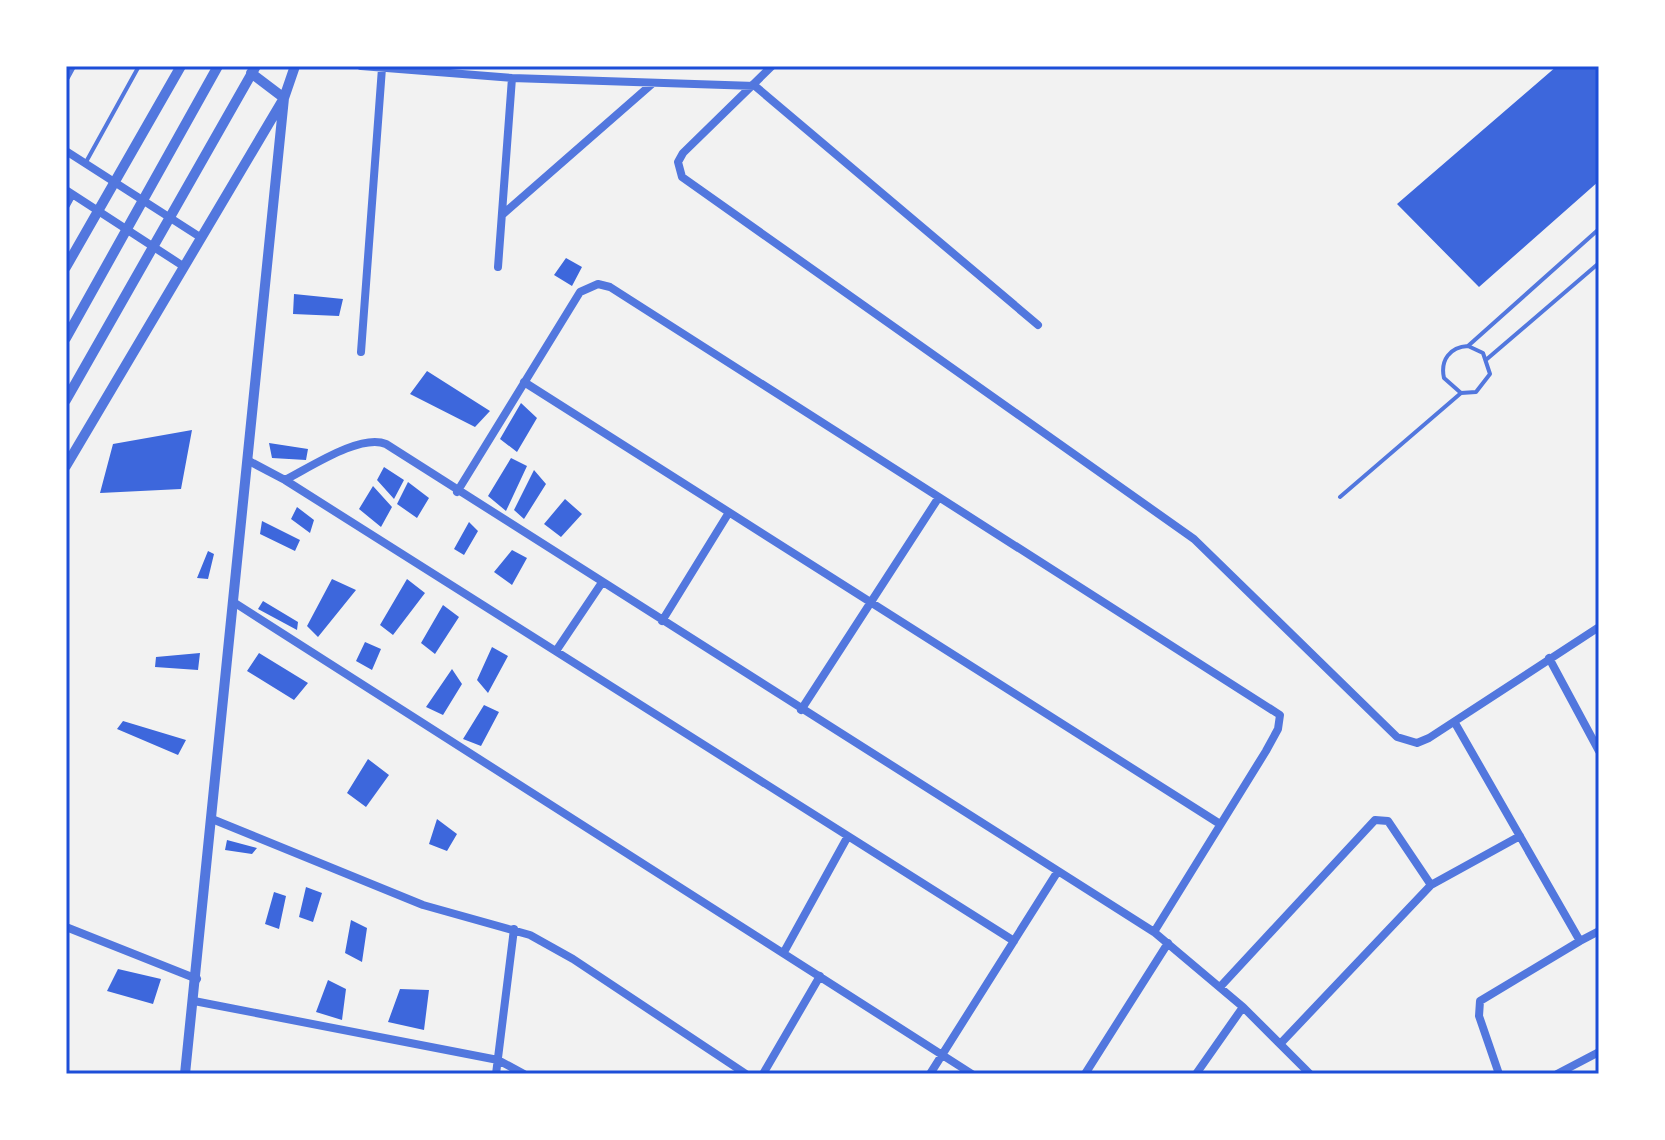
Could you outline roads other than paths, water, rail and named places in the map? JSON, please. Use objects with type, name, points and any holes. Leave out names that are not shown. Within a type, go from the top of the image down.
[{"type":"street","points":[[66,267],[181,66]]},
{"type":"street","points":[[66,338],[218,66]]},
{"type":"street","points":[[66,466],[284,98],[295,66]]},
{"type":"street","points":[[361,66],[512,78],[755,86],[1038,325]]},
{"type":"street","points":[[772,66],[755,86],[683,153],[678,162],[682,177],[1194,539],[1397,737],[1417,743],[1455,723],[1599,627]]},
{"type":"street","points":[[361,352],[382,68]]},
{"type":"street","points":[[66,400],[254,70],[284,98]]},
{"type":"street","points":[[498,267],[512,78]]},
{"type":"street","points":[[502,215],[653,83]]},
{"type":"street","points":[[185,1074],[284,98]]},
{"type":"street","points":[[66,151],[142,203],[200,237]]},
{"type":"street","points":[[66,205],[69,192],[183,266]]},
{"type":"street","points":[[457,492],[580,292],[598,284],[610,287],[1275,709],[1280,715],[1278,729],[1154,932]]},
{"type":"street","points":[[524,382],[1220,824]]},
{"type":"street","points":[[285,480],[360,443],[377,440],[1154,932],[1243,1007],[1310,1074]]},
{"type":"street","points":[[249,461],[285,480],[1014,941]]},
{"type":"street","points":[[801,710],[939,497]]},
{"type":"street","points":[[662,621],[728,514]]},
{"type":"street","points":[[556,651],[601,584]]},
{"type":"street","points":[[235,603],[972,1074]]},
{"type":"street","points":[[1549,658],[1599,751]]},
{"type":"street","points":[[1455,723],[1580,941]]},
{"type":"street","points":[[1220,987],[1379,818],[1388,821],[1431,885]]},
{"type":"street","points":[[212,819],[423,905],[514,929],[573,959],[746,1074]]},
{"type":"street","points":[[784,952],[848,836]]},
{"type":"street","points":[[1281,1043],[1431,885],[1520,836]]},
{"type":"street","points":[[930,1074],[1058,871]]},
{"type":"street","points":[[66,927],[197,979]]},
{"type":"street","points":[[496,1074],[514,929]]},
{"type":"street","points":[[1499,1074],[1479,1016],[1480,1001],[1599,931]]},
{"type":"street","points":[[1085,1074],[1168,943]]},
{"type":"street","points":[[763,1074],[820,976]]},
{"type":"street","points":[[194,1001],[498,1060],[524,1074]]},
{"type":"street","points":[[1196,1074],[1243,1007]]},
{"type":"street","points":[[1557,1074],[1599,1052]]},
{"type":"lane","points":[[85,164],[139,66]]},
{"type":"lane","points":[[1461,393],[1448,385],[1442,370],[1453,350],[1468,346],[1599,229]]},
{"type":"lane","points":[[1487,359],[1599,263]]},
{"type":"lane","points":[[1340,497],[1461,393],[1482,387],[1490,374],[1487,359],[1468,346]]}]
